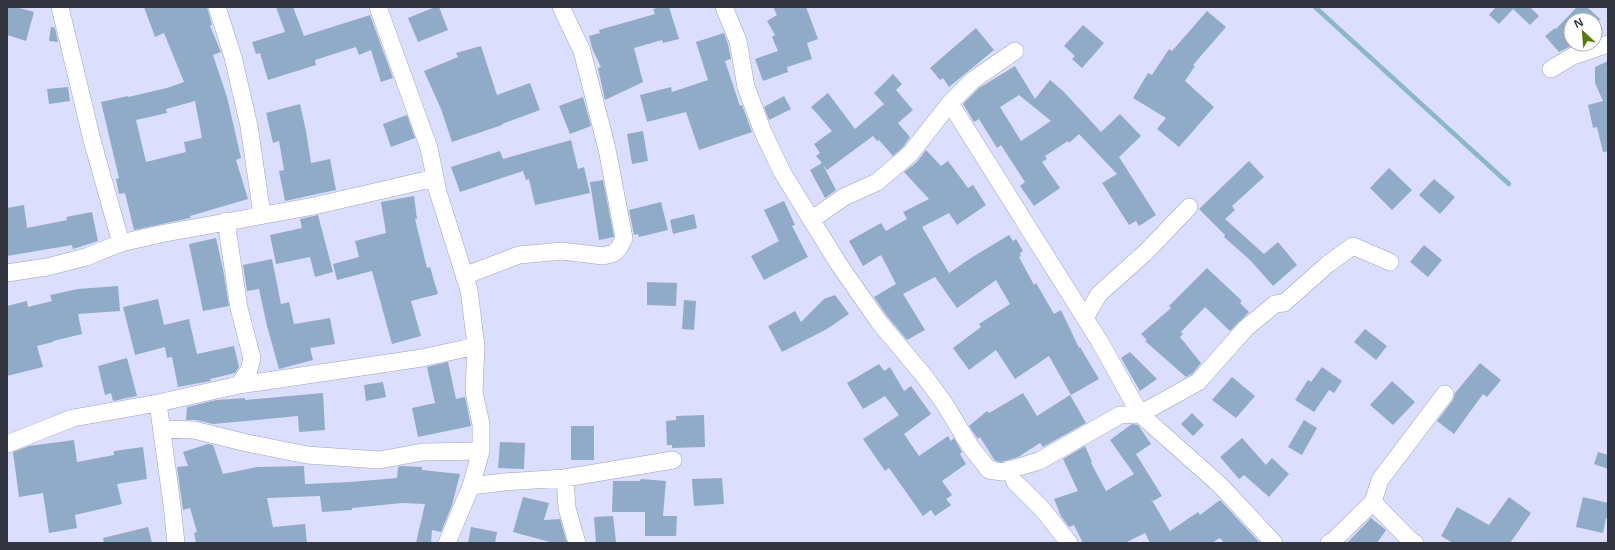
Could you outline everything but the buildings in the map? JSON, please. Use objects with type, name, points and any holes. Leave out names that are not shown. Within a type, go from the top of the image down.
[{"type":"street","points":[[60,7],[92,140],[120,243]]},
{"type":"street","points":[[217,7],[233,57],[249,126],[262,215]]},
{"type":"street","points":[[378,7],[429,148],[438,192],[469,290],[476,346],[474,392],[480,424],[481,451],[471,486],[447,543]]},
{"type":"street","points":[[464,276],[519,255],[562,250],[603,256],[614,253],[619,248],[624,238],[608,149],[582,51],[561,7]]},
{"type":"street","points":[[724,7],[738,41],[746,87],[763,132],[782,172],[838,263],[879,322],[921,371],[944,403],[970,446],[989,470],[1002,472],[1039,461],[1120,415],[1140,414],[1198,382],[1246,328],[1275,304],[1284,303],[1328,264],[1353,246],[1390,262]]},
{"type":"street","points":[[1551,69],[1573,56],[1608,44]]},
{"type":"street","points":[[811,220],[844,196],[877,182],[910,154],[950,103],[973,80],[1015,51]]},
{"type":"street","points":[[950,103],[1100,342],[1140,414],[1220,485],[1274,543]]},
{"type":"street","points":[[7,273],[47,267],[86,257],[120,243],[160,234],[314,206],[435,178]]},
{"type":"street","points":[[1085,318],[1099,294],[1146,252],[1189,207]]},
{"type":"street","points":[[226,221],[239,308],[252,358],[249,370],[239,385]]},
{"type":"street","points":[[7,444],[73,418],[158,403],[239,385],[422,358],[476,346]]},
{"type":"street","points":[[1329,543],[1374,502],[1380,480],[1446,394]]},
{"type":"street","points":[[158,403],[176,543]]},
{"type":"street","points":[[162,429],[194,430],[247,443],[314,456],[379,460],[423,452],[481,451]]},
{"type":"street","points":[[471,486],[565,478],[673,460]]},
{"type":"street","points":[[1010,469],[1015,482],[1043,510],[1069,543]]},
{"type":"street","points":[[565,478],[567,508],[577,543]]},
{"type":"street","points":[[1374,502],[1415,543]]},
{"type":"waterway","points":[[1315,7],[1509,184]]}]
